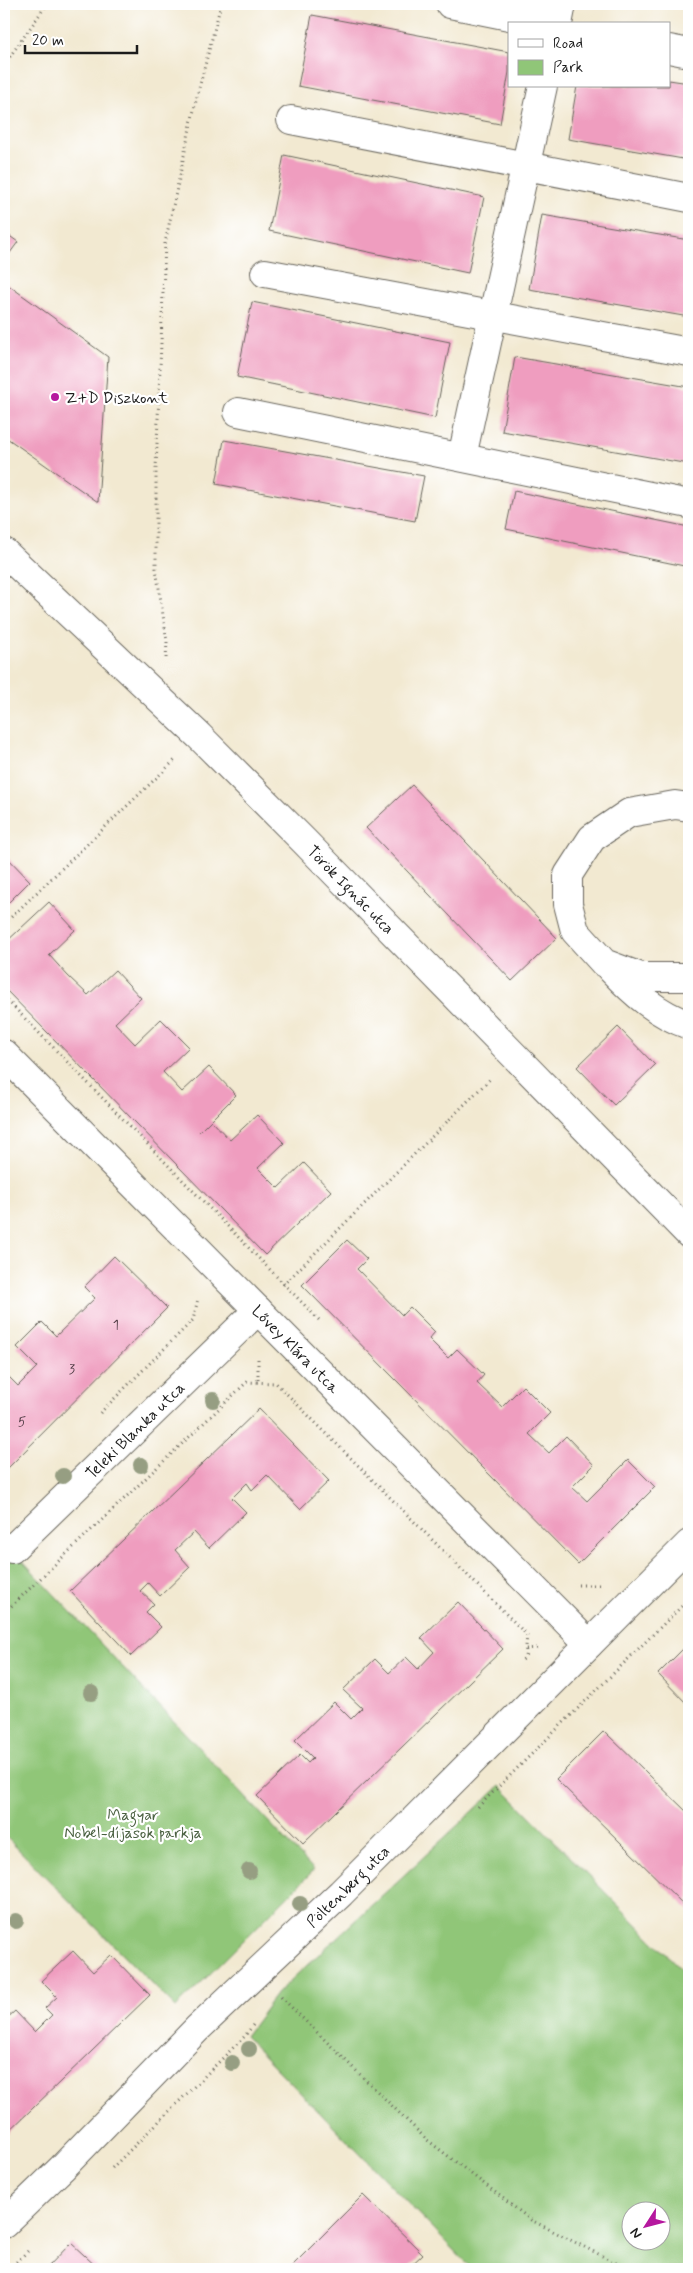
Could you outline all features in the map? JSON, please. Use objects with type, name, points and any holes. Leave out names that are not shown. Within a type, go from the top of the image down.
[{"type":"street","points":[[450,4],[538,22]]},
{"type":"street","points":[[558,22],[562,4]]},
{"type":"street","points":[[670,49],[689,53]]},
{"type":"street","points":[[462,457],[543,88]]},
{"type":"street","points":[[291,120],[689,198]]},
{"type":"street","points":[[265,273],[689,352]]},
{"type":"street","points":[[238,412],[689,504]]},
{"type":"street","name":"Török Ignác utca","points":[[4,552],[199,736],[514,1054],[689,1234]]},
{"type":"street","points":[[684,810],[629,813],[592,838],[568,875],[568,904],[575,931],[604,963],[640,999],[673,1020],[689,1025]]},
{"type":"street","points":[[604,963],[640,977],[689,977]]},
{"type":"street","name":"Lővey Klára utca","points":[[4,1054],[589,1644]]},
{"type":"street","name":"Teleki Blanka utca","points":[[12,1549],[258,1310]]},
{"type":"street","name":"Pöltenberg utca","points":[[4,2224],[62,2168],[197,2029],[341,1893],[689,1544]]},
{"type":"path","points":[[4,65],[47,4]]},
{"type":"path","points":[[166,706],[166,642],[156,568],[156,486],[164,243],[196,96],[221,4]]},
{"type":"path","points":[[4,924],[199,736]]},
{"type":"path","points":[[4,997],[326,1327]]},
{"type":"path","points":[[258,1310],[514,1054]]},
{"type":"path","points":[[95,1418],[193,1320],[199,1297]]},
{"type":"path","points":[[4,1613],[247,1382],[276,1383],[527,1635],[525,1658]]},
{"type":"path","points":[[575,1585],[609,1585]]},
{"type":"path","points":[[277,1993],[426,2139],[531,2220],[628,2269]]},
{"type":"green space","name":"Magyar Nobel-díjasok parkja","points":[[4,1541],[314,1870],[176,2008],[4,1835]]},
{"type":"green space","points":[[500,1786],[689,1977],[689,2269],[472,2269],[245,2036],[277,1993]]},
{"type":"building","points":[[689,4],[689,8],[673,5]]},
{"type":"building","points":[[312,15],[508,52],[508,78],[500,124],[298,86]]},
{"type":"building","points":[[670,80],[689,83],[689,160],[568,139],[577,88],[670,88]]},
{"type":"building","points":[[284,155],[484,197],[468,273],[269,231]]},
{"type":"building","points":[[542,215],[689,240],[689,317],[529,289]]},
{"type":"building","points":[[4,232],[18,242],[4,261]]},
{"type":"building","name":"Z+D Diszkont","points":[[4,282],[108,357],[98,502],[4,436]]},
{"type":"building","points":[[252,302],[450,342],[435,418],[237,377]]},
{"type":"building","points":[[515,357],[689,387],[689,464],[502,431]]},
{"type":"building","points":[[224,440],[424,476],[415,521],[216,484]]},
{"type":"building","points":[[514,491],[689,527],[689,567],[506,529]]},
{"type":"building","points":[[412,785],[557,938],[512,981],[366,828]]},
{"type":"building","points":[[4,854],[30,881],[4,907]]},
{"type":"building","points":[[49,902],[75,930],[49,955],[68,976],[88,995],[115,970],[141,998],[115,1023],[135,1044],[161,1019],[189,1047],[163,1072],[182,1092],[209,1067],[236,1095],[211,1120],[230,1140],[257,1115],[284,1143],[258,1168],[278,1188],[304,1163],[331,1191],[265,1255],[4,988],[4,944]]},
{"type":"building","points":[[618,1027],[655,1065],[614,1105],[577,1067]]},
{"type":"building","points":[[347,1240],[367,1259],[357,1269],[402,1315],[410,1307],[435,1332],[429,1339],[448,1358],[457,1349],[484,1375],[477,1383],[502,1407],[523,1386],[550,1413],[529,1434],[549,1453],[566,1436],[594,1465],[572,1487],[587,1501],[628,1460],[655,1487],[578,1564],[302,1285]]},
{"type":"building","points":[[114,1256],[167,1308],[4,1472],[4,1372],[18,1386],[37,1367],[17,1347],[42,1322],[56,1336],[95,1298],[84,1287]]},
{"type":"building","points":[[259,1409],[329,1481],[300,1509],[267,1475],[252,1490],[247,1483],[232,1498],[246,1512],[209,1548],[194,1532],[175,1550],[190,1567],[160,1596],[148,1583],[140,1591],[154,1604],[146,1612],[161,1627],[131,1656],[70,1591]]},
{"type":"building","points":[[458,1602],[503,1649],[303,1843],[257,1796],[300,1755],[308,1763],[313,1758],[295,1740],[334,1702],[351,1719],[362,1708],[343,1690],[375,1659],[389,1673],[406,1657],[418,1669],[434,1652],[421,1638]]},
{"type":"building","points":[[689,1643],[689,1706],[658,1674]]},
{"type":"building","points":[[604,1731],[689,1814],[689,1910],[556,1779]]},
{"type":"building","points":[[73,1951],[93,1972],[111,1955],[150,1995],[4,2136],[4,2021],[15,2011],[35,2032],[52,2015],[45,2008],[57,1997],[41,1981]]},
{"type":"building","points":[[363,2195],[423,2254],[407,2269],[289,2269]]},
{"type":"building","points":[[71,2243],[99,2269],[46,2269]]},
{"type":"place","name":"Z+D Diszkont","points":[[55,397]]}]
